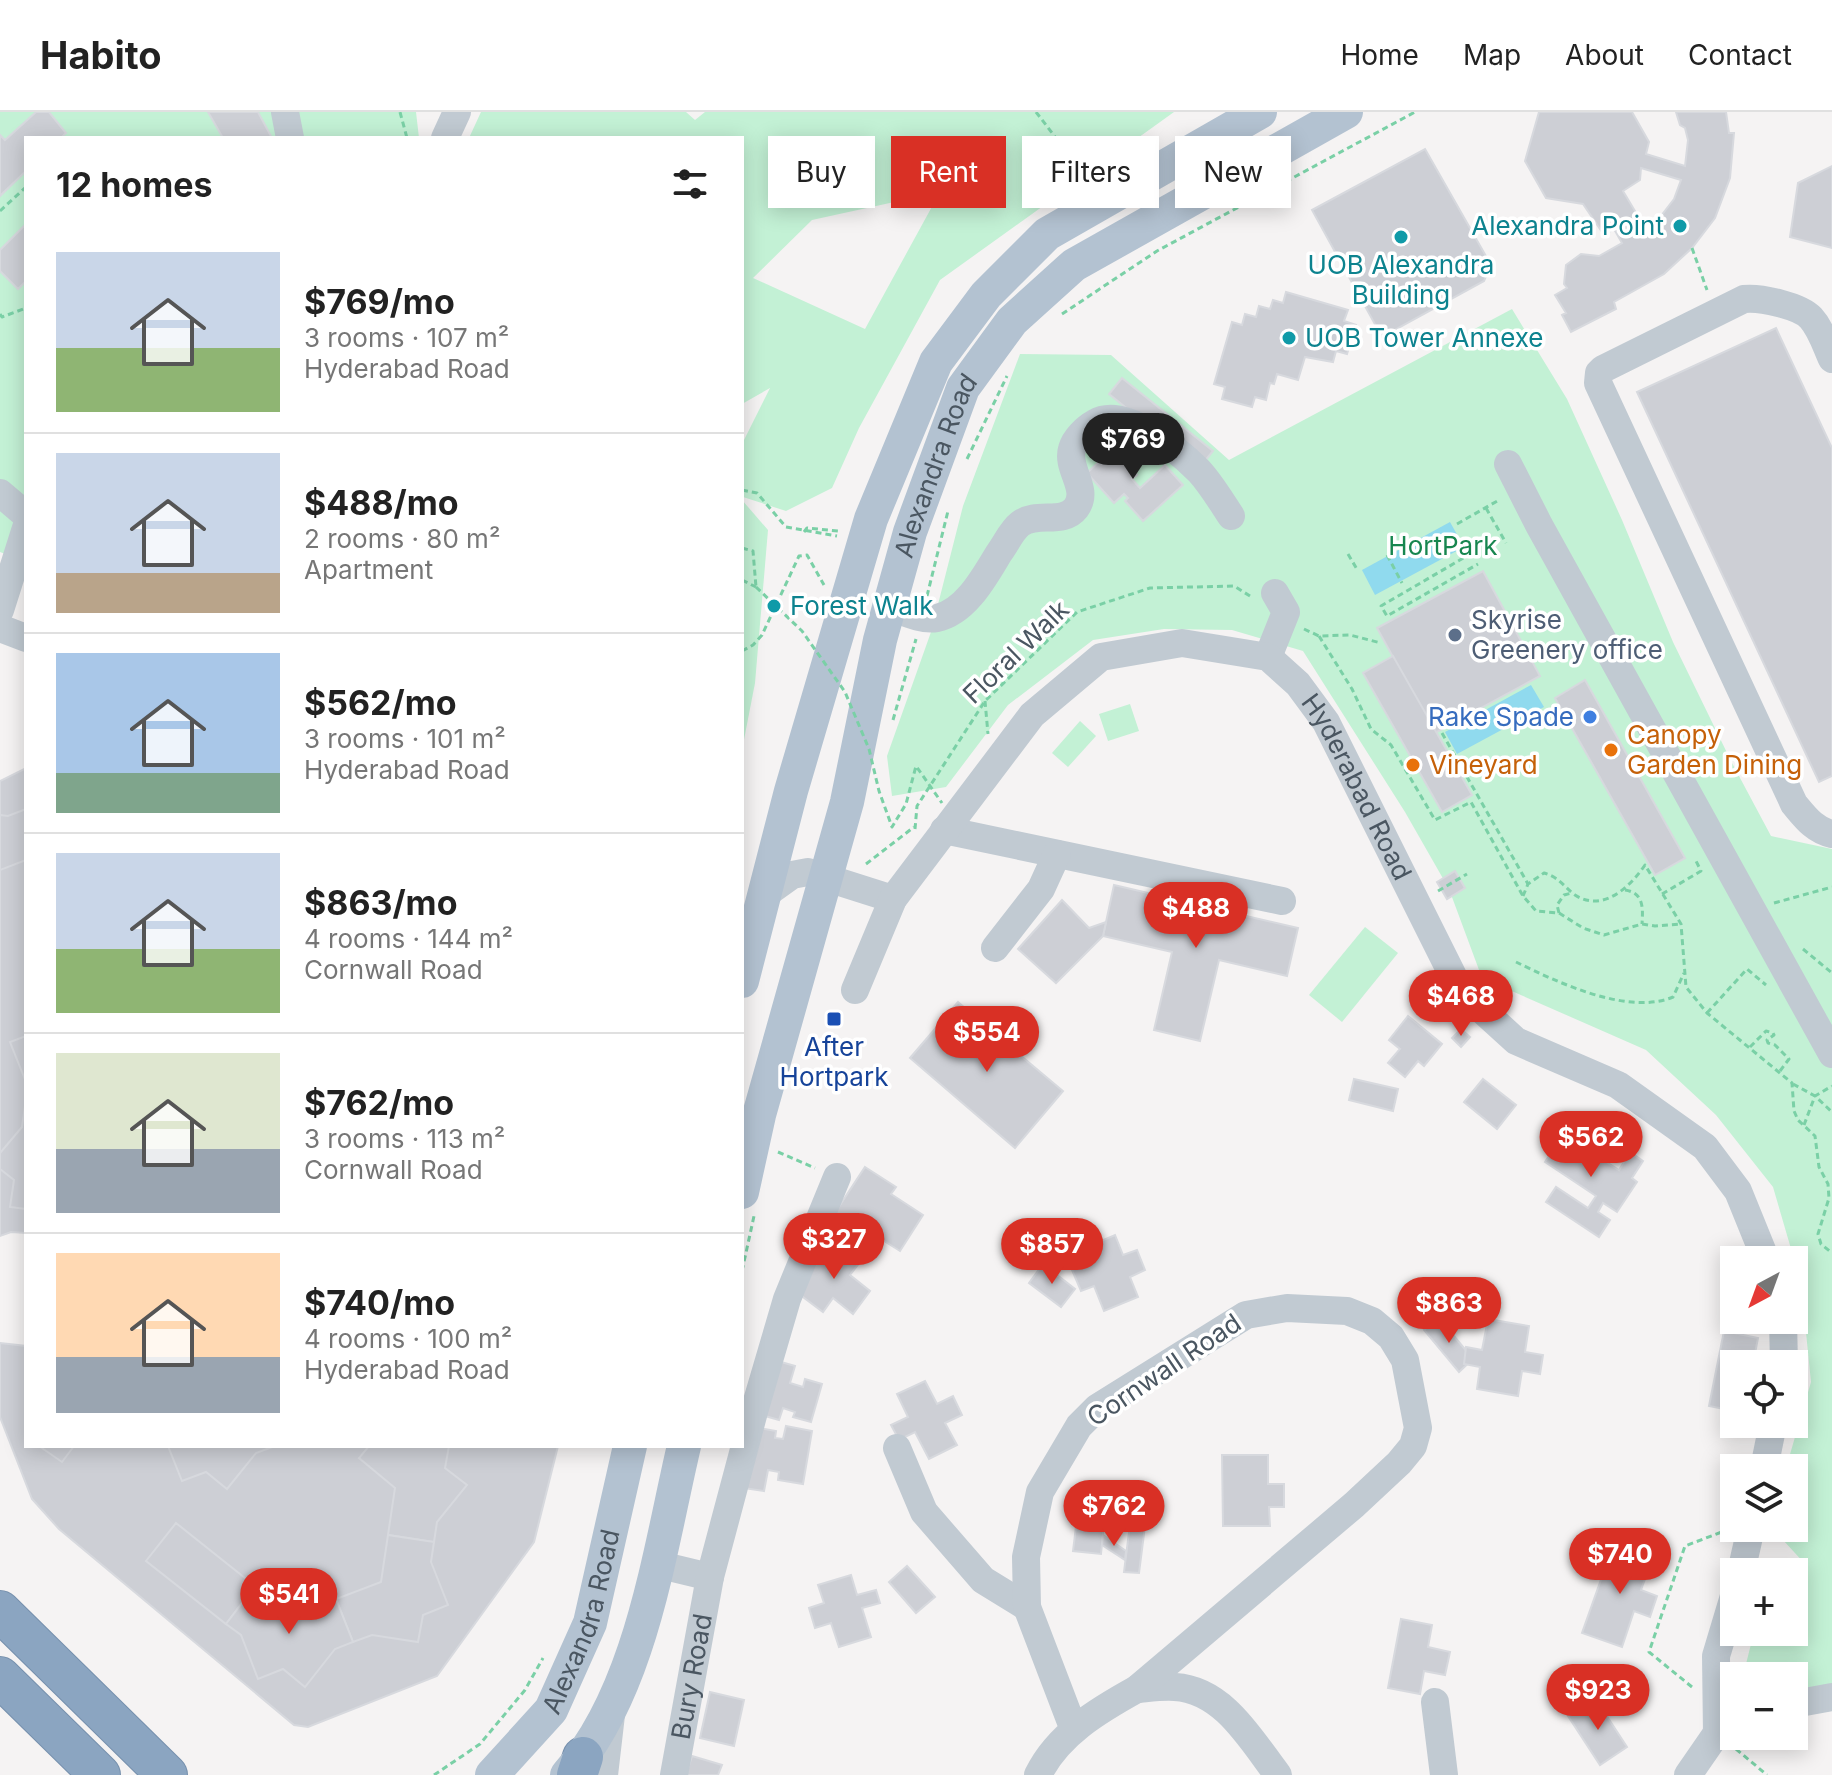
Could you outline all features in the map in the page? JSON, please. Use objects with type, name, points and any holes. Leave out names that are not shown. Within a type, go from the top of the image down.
[{"type":"highway","points":[[0,1611],[167,1775]]},
{"type":"highway","points":[[0,1677],[100,1775]]},
{"type":"main road","name":"Alexandra Road","points":[[744,973],[791,791],[871,519],[936,362],[986,295],[1047,234],[1260,112]]},
{"type":"main road","name":"Alexandra Road","points":[[751,1154],[833,881],[890,607],[910,532],[963,388],[1012,321],[1074,265],[1346,112]]},
{"type":"main road","points":[[791,791],[808,816],[821,819],[834,816],[847,802]]},
{"type":"main road","name":"Alexandra Road","points":[[492,1775],[551,1710],[590,1623],[630,1448]]},
{"type":"main road","name":"Alexandra Road","points":[[583,1770],[611,1710],[640,1634],[684,1448]]},
{"type":"street","points":[[285,112],[290,136]]},
{"type":"street","points":[[1832,359],[1809,316],[1755,297],[1744,299],[1603,369],[1599,373],[1598,383],[1794,804],[1822,832],[1832,834]]},
{"type":"street","points":[[890,607],[921,617],[938,618],[958,607],[973,592],[1017,526],[1030,517],[1064,517],[1075,510],[1081,499],[1070,452],[1087,428],[1104,417],[1122,417],[1156,436],[1199,471],[1231,516]]},
{"type":"street","points":[[1508,464],[1832,1054]]},
{"type":"street","points":[[0,493],[24,513]]},
{"type":"street","points":[[8,595],[24,535]]},
{"type":"street","points":[[855,990],[893,899],[936,823],[1032,715],[1101,657],[1182,643],[1268,657],[1280,605]]},
{"type":"street","points":[[0,628],[24,637]]},
{"type":"street","name":"Hyderabad Road","points":[[1268,657],[1298,684],[1326,722],[1460,990],[1516,1041],[1618,1085],[1705,1147],[1738,1191],[1760,1246]]},
{"type":"street","points":[[936,823],[1057,854],[1282,901]]},
{"type":"street","points":[[995,948],[1041,889],[1057,854]]},
{"type":"street","points":[[764,895],[792,875],[808,872],[893,899]]},
{"type":"street","name":"Bury Road","points":[[674,1775],[710,1577],[787,1299],[837,1177]]},
{"type":"street","name":"Cornwall Road","points":[[1038,1775],[1044,1763],[1074,1730],[1102,1708],[1137,1689],[1354,1505],[1413,1446],[1418,1428],[1405,1360],[1391,1337],[1372,1321],[1347,1311],[1287,1308],[1246,1315],[1097,1408],[1079,1426],[1040,1492],[1026,1557],[1027,1607],[1074,1730]]},
{"type":"street","points":[[897,1448],[924,1512],[983,1580],[1027,1607]]},
{"type":"street","name":"Bury Road","points":[[656,1564],[710,1577]]},
{"type":"street","points":[[1720,1643],[1716,1656],[1720,1693]]},
{"type":"street","points":[[1137,1689],[1177,1687],[1202,1694],[1223,1707],[1240,1725],[1278,1775]]},
{"type":"street","points":[[1808,1701],[1832,1697]]},
{"type":"street","points":[[1435,1702],[1444,1775]]},
{"type":"street","points":[[1688,1775],[1720,1726]]},
{"type":"path","points":[[400,112],[406,136]]},
{"type":"path","points":[[1036,112],[1055,136]]},
{"type":"path","points":[[0,211],[24,189]]},
{"type":"path","points":[[1692,248],[1715,313]]},
{"type":"path","points":[[0,314],[2,317],[24,309]]},
{"type":"path","points":[[744,490],[757,493],[786,527],[804,532],[843,534]]},
{"type":"path","points":[[1457,524],[1486,508],[1506,543]]},
{"type":"path","points":[[744,549],[753,551],[756,587]]},
{"type":"path","points":[[1472,553],[1381,606],[1383,610],[1387,616],[1478,564]]},
{"type":"path","points":[[1348,554],[1358,571]]},
{"type":"path","points":[[744,650],[762,635],[799,556],[807,555],[826,588]]},
{"type":"path","points":[[1387,555],[1402,583]]},
{"type":"path","points":[[744,581],[756,587],[802,631],[845,692],[869,749],[892,827],[906,804],[916,766],[936,823],[914,827],[833,881]]},
{"type":"path","name":"Floral Walk","points":[[914,827],[917,806],[985,701],[1077,612],[1150,588],[1234,586],[1280,605],[1319,636],[1350,635],[1381,643]]},
{"type":"path","points":[[1319,636],[1352,689],[1371,729],[1397,752],[1435,820],[1471,802],[1523,896],[1536,911],[1559,913],[1583,928],[1604,935],[1642,924],[1681,924]]},
{"type":"path","points":[[1442,733],[1528,884]]},
{"type":"path","points":[[1700,856],[1705,866],[1720,875],[1734,878],[1775,903],[1832,887]]},
{"type":"path","points":[[1662,894],[1701,871],[1695,860]]},
{"type":"path","points":[[1523,896],[1528,884],[1544,873],[1564,883],[1572,893],[1591,901],[1602,901],[1624,890],[1645,865],[1681,924],[1686,987],[1707,1013],[1832,1112]]},
{"type":"path","points":[[1418,904],[1467,874]]},
{"type":"path","points":[[1624,890],[1638,896],[1643,903],[1642,924]]},
{"type":"path","points":[[1559,913],[1557,905],[1560,900],[1572,893]]},
{"type":"path","points":[[1516,962],[1557,981],[1640,1004],[1661,1002],[1673,997],[1685,971]]},
{"type":"path","points":[[1707,1013],[1747,969],[1768,987]]},
{"type":"path","points":[[1750,1047],[1760,1034],[1766,1031],[1773,1033],[1768,1043],[1789,1059],[1779,1071]]},
{"type":"path","points":[[1792,1083],[1794,1111],[1815,1136],[1819,1167],[1829,1198],[1818,1234],[1821,1244],[1832,1253]]},
{"type":"path","points":[[1804,1125],[1815,1096],[1832,1086]]},
{"type":"path","points":[[751,1154],[837,1177]]},
{"type":"path","points":[[1825,1179],[1832,1185]]},
{"type":"path","points":[[1720,1532],[1685,1546],[1649,1652],[1720,1718]]},
{"type":"path","points":[[434,1775],[480,1744],[525,1690],[545,1655]]},
{"type":"path","points":[[1747,1750],[1767,1775]]},
{"type":"green space","points":[[0,112],[416,112],[419,136],[24,136],[24,561],[0,552]]},
{"type":"green space","points":[[481,112],[686,112],[695,120],[705,112],[1174,112],[1141,136],[1022,136],[1022,208],[1040,208],[940,280],[859,428],[832,488],[786,511],[744,497],[744,440],[770,388],[744,403],[744,136],[470,136]],"holes":[[[768,136],[875,136],[875,206],[891,203],[891,136],[1006,136],[1006,208],[931,208],[865,329],[753,278],[812,220],[867,208],[768,208]]]},
{"type":"green space","name":"HortPark","points":[[1512,309],[1567,399],[1673,642],[1771,836],[1832,849],[1832,1697],[1808,1701],[1808,1662],[1746,1662],[1750,1646],[1808,1646],[1808,1558],[1800,1558],[1785,1542],[1808,1542],[1808,1454],[1790,1454],[1795,1438],[1808,1438],[1808,1392],[1811,1382],[1806,1334],[1808,1246],[1790,1246],[1773,1187],[1716,1115],[1646,1050],[1482,978],[1449,889],[1405,812],[1303,651],[1232,630],[1164,629],[1093,640],[1008,705],[946,787],[892,796],[887,756],[931,632],[963,506],[1020,354],[1111,355],[1229,460]]},
{"type":"green space","points":[[744,502],[768,530],[755,683],[744,740]]},
{"type":"green space","points":[[1130,704],[1139,731],[1108,741],[1099,714]]},
{"type":"green space","points":[[1080,721],[1096,736],[1068,767],[1052,753]]},
{"type":"green space","points":[[1365,927],[1398,953],[1342,1022],[1309,995]]},
{"type":"water","points":[[1450,522],[1464,547],[1375,595],[1362,570]]},
{"type":"water","points":[[1531,685],[1544,707],[1457,754],[1445,732]]},
{"type":"building","points":[[36,112],[49,112],[66,133],[63,136],[24,136],[24,173],[0,196],[0,135],[5,140]]},
{"type":"building","points":[[208,112],[258,112],[271,136],[222,136]]},
{"type":"building","name":"Alexandra Point","points":[[1539,112],[1632,112],[1649,142],[1646,154],[1685,166],[1688,140],[1676,112],[1726,112],[1729,133],[1734,133],[1730,178],[1715,218],[1692,248],[1664,274],[1614,302],[1616,309],[1571,332],[1562,315],[1566,313],[1555,295],[1567,288],[1564,284],[1566,265],[1581,254],[1599,256],[1622,243],[1614,229],[1604,235],[1583,204],[1546,198],[1525,161]],"holes":[[[1641,168],[1681,180],[1674,199],[1657,221],[1635,236],[1627,222],[1638,216],[1623,191],[1640,180]]]},
{"type":"building","name":"UOB Alexandra Building","points":[[1425,149],[1491,265],[1484,281],[1382,337],[1312,210]]},
{"type":"building","points":[[1832,166],[1832,248],[1790,237],[1798,183]]},
{"type":"building","points":[[24,226],[24,283],[18,289],[0,271],[0,250]]},
{"type":"building","name":"UOB Tower Annexe","points":[[1286,292],[1348,310],[1344,321],[1356,325],[1347,354],[1336,351],[1333,362],[1305,357],[1298,380],[1277,374],[1274,384],[1270,383],[1266,400],[1255,397],[1252,407],[1222,399],[1225,387],[1214,384],[1232,322],[1242,325],[1245,314],[1256,317],[1259,306],[1270,309],[1273,300],[1283,303]]},
{"type":"building","points":[[1776,328],[1832,448],[1832,776],[1819,782],[1637,392]]},
{"type":"building","points":[[1122,378],[1213,451],[1200,467],[1109,394]]},
{"type":"building","points":[[1123,439],[1143,461],[1132,470],[1137,475],[1132,479],[1140,488],[1165,465],[1183,485],[1143,521],[1125,501],[1128,498],[1124,494],[1114,503],[1087,473]]},
{"type":"building","points":[[1483,571],[1540,676],[1435,733],[1377,628]]},
{"type":"building","points":[[1393,656],[1472,795],[1442,812],[1363,673]]},
{"type":"building","points":[[1585,680],[1685,858],[1655,875],[1555,698]]},
{"type":"building","points":[[24,769],[24,1233],[11,1232],[0,1236],[0,781]]},
{"type":"building","points":[[24,810],[24,861],[0,870],[0,815],[8,816]]},
{"type":"building","points":[[1455,871],[1465,888],[1447,899],[1437,882]]},
{"type":"building","points":[[1114,885],[1298,928],[1287,976],[1219,960],[1200,1041],[1154,1030],[1172,952],[1103,936]]},
{"type":"building","points":[[1062,900],[1089,928],[1106,922],[1103,936],[1056,983],[1018,949]]},
{"type":"building","points":[[958,1002],[1003,1041],[1011,1031],[1027,1046],[1020,1055],[1063,1091],[1015,1148],[910,1058]]},
{"type":"building","points":[[1408,1016],[1442,1044],[1424,1066],[1418,1061],[1405,1077],[1388,1063],[1400,1049],[1389,1040]]},
{"type":"building","points":[[1461,1029],[1470,1037],[1461,1047],[1452,1038]]},
{"type":"building","points":[[24,1037],[24,1077],[10,1042]]},
{"type":"building","points":[[1354,1079],[1398,1089],[1393,1111],[1349,1100]]},
{"type":"building","points":[[1483,1079],[1516,1105],[1497,1129],[1464,1102]]},
{"type":"building","points":[[24,1113],[24,1209],[10,1207],[14,1180],[0,1169],[0,1153],[22,1127]]},
{"type":"building","points":[[1588,1126],[1605,1137],[1594,1154],[1619,1170],[1630,1152],[1643,1161],[1632,1178],[1637,1182],[1617,1212],[1603,1203],[1598,1212],[1610,1220],[1599,1237],[1546,1202],[1556,1187],[1588,1208],[1596,1196],[1545,1162],[1564,1133],[1577,1142]]},
{"type":"building","points":[[865,1167],[896,1187],[891,1194],[923,1215],[900,1251],[868,1231],[857,1248],[825,1228]]},
{"type":"building","points":[[1115,1235],[1123,1255],[1137,1250],[1145,1270],[1130,1277],[1138,1297],[1104,1311],[1094,1286],[1081,1291],[1072,1270],[1088,1264],[1082,1249]]},
{"type":"building","points":[[832,1241],[860,1262],[850,1275],[870,1291],[853,1314],[833,1298],[823,1312],[795,1291]]},
{"type":"building","points":[[1043,1264],[1075,1289],[1061,1307],[1029,1283]]},
{"type":"building","points":[[1439,1318],[1473,1359],[1459,1372],[1424,1330]]},
{"type":"building","points":[[1488,1319],[1529,1326],[1525,1352],[1543,1355],[1540,1374],[1522,1371],[1518,1396],[1477,1389],[1480,1367],[1464,1364],[1466,1347],[1482,1350]]},
{"type":"building","points":[[1723,1334],[1758,1338],[1756,1350],[1720,1350]]},
{"type":"building","points":[[0,1343],[24,1346],[24,1448],[558,1448],[534,1542],[437,1676],[308,1727],[294,1725],[59,1529],[32,1499],[0,1417]]},
{"type":"building","points":[[1720,1351],[1720,1408],[1709,1406]]},
{"type":"building","points":[[774,1360],[795,1366],[790,1383],[803,1387],[805,1379],[822,1384],[811,1422],[793,1417],[795,1412],[783,1408],[779,1420],[758,1414]]},
{"type":"building","points":[[925,1381],[937,1404],[953,1396],[962,1415],[945,1423],[957,1445],[929,1459],[915,1432],[899,1440],[891,1425],[908,1417],[897,1394]]},
{"type":"building","points":[[786,1426],[812,1431],[803,1484],[778,1480],[779,1472],[768,1470],[764,1491],[743,1488],[754,1427],[776,1431],[775,1438],[783,1439]]},
{"type":"building","points":[[42,1448],[72,1448],[62,1462]]},
{"type":"building","points":[[169,1448],[270,1448],[256,1453],[227,1489],[206,1472],[182,1481]]},
{"type":"building","points":[[367,1448],[449,1448],[445,1468],[467,1485],[437,1522],[434,1542],[388,1535],[395,1488],[359,1458]]},
{"type":"building","points":[[1222,1455],[1268,1455],[1268,1484],[1284,1484],[1284,1507],[1269,1507],[1270,1526],[1223,1526]]},
{"type":"building","points":[[1078,1510],[1105,1513],[1101,1554],[1073,1551]]},
{"type":"building","points":[[176,1523],[255,1586],[226,1624],[146,1561]]},
{"type":"building","points":[[1130,1524],[1145,1526],[1139,1573],[1124,1572]]},
{"type":"building","points":[[388,1535],[434,1542],[431,1562],[448,1605],[423,1615],[418,1642],[372,1635],[353,1642],[336,1599],[381,1582]]},
{"type":"building","points":[[1103,1535],[1126,1551],[1125,1560],[1102,1545]]},
{"type":"building","points":[[1614,1543],[1653,1557],[1641,1590],[1657,1596],[1650,1617],[1634,1611],[1622,1647],[1582,1633]]},
{"type":"building","points":[[907,1566],[935,1597],[916,1613],[889,1582]]},
{"type":"building","points":[[851,1575],[857,1595],[876,1590],[880,1603],[862,1608],[871,1637],[839,1647],[831,1623],[815,1628],[809,1608],[824,1603],[818,1585]]},
{"type":"building","points":[[255,1586],[292,1616],[336,1599],[353,1642],[335,1649],[305,1687],[283,1669],[258,1679],[241,1635],[226,1624]]},
{"type":"building","points":[[1401,1619],[1432,1625],[1428,1647],[1450,1652],[1445,1675],[1424,1671],[1420,1694],[1388,1688]]},
{"type":"building","points":[[710,1692],[744,1700],[734,1746],[700,1738]]},
{"type":"building","points":[[1595,1698],[1627,1747],[1600,1765],[1568,1716]]},
{"type":"building","points":[[692,1756],[722,1765],[718,1775],[686,1775]]},
{"type":"place","name":"Alexandra Point","points":[[1680,226]]},
{"type":"place","name":"UOB Alexandra Building","points":[[1401,237]]},
{"type":"place","name":"UOB Tower Annexe","points":[[1289,338]]},
{"type":"place","name":"Forest Walk","points":[[774,606]]},
{"type":"place","name":"Skyrise Greenery office","points":[[1455,635]]},
{"type":"place","name":"Rake Spade","points":[[1590,717]]},
{"type":"place","name":"Canopy Garden Dining","points":[[1611,750]]},
{"type":"place","name":"Vineyard","points":[[1413,765]]},
{"type":"place","name":"After Hortpark","points":[[834,1019]]}]
